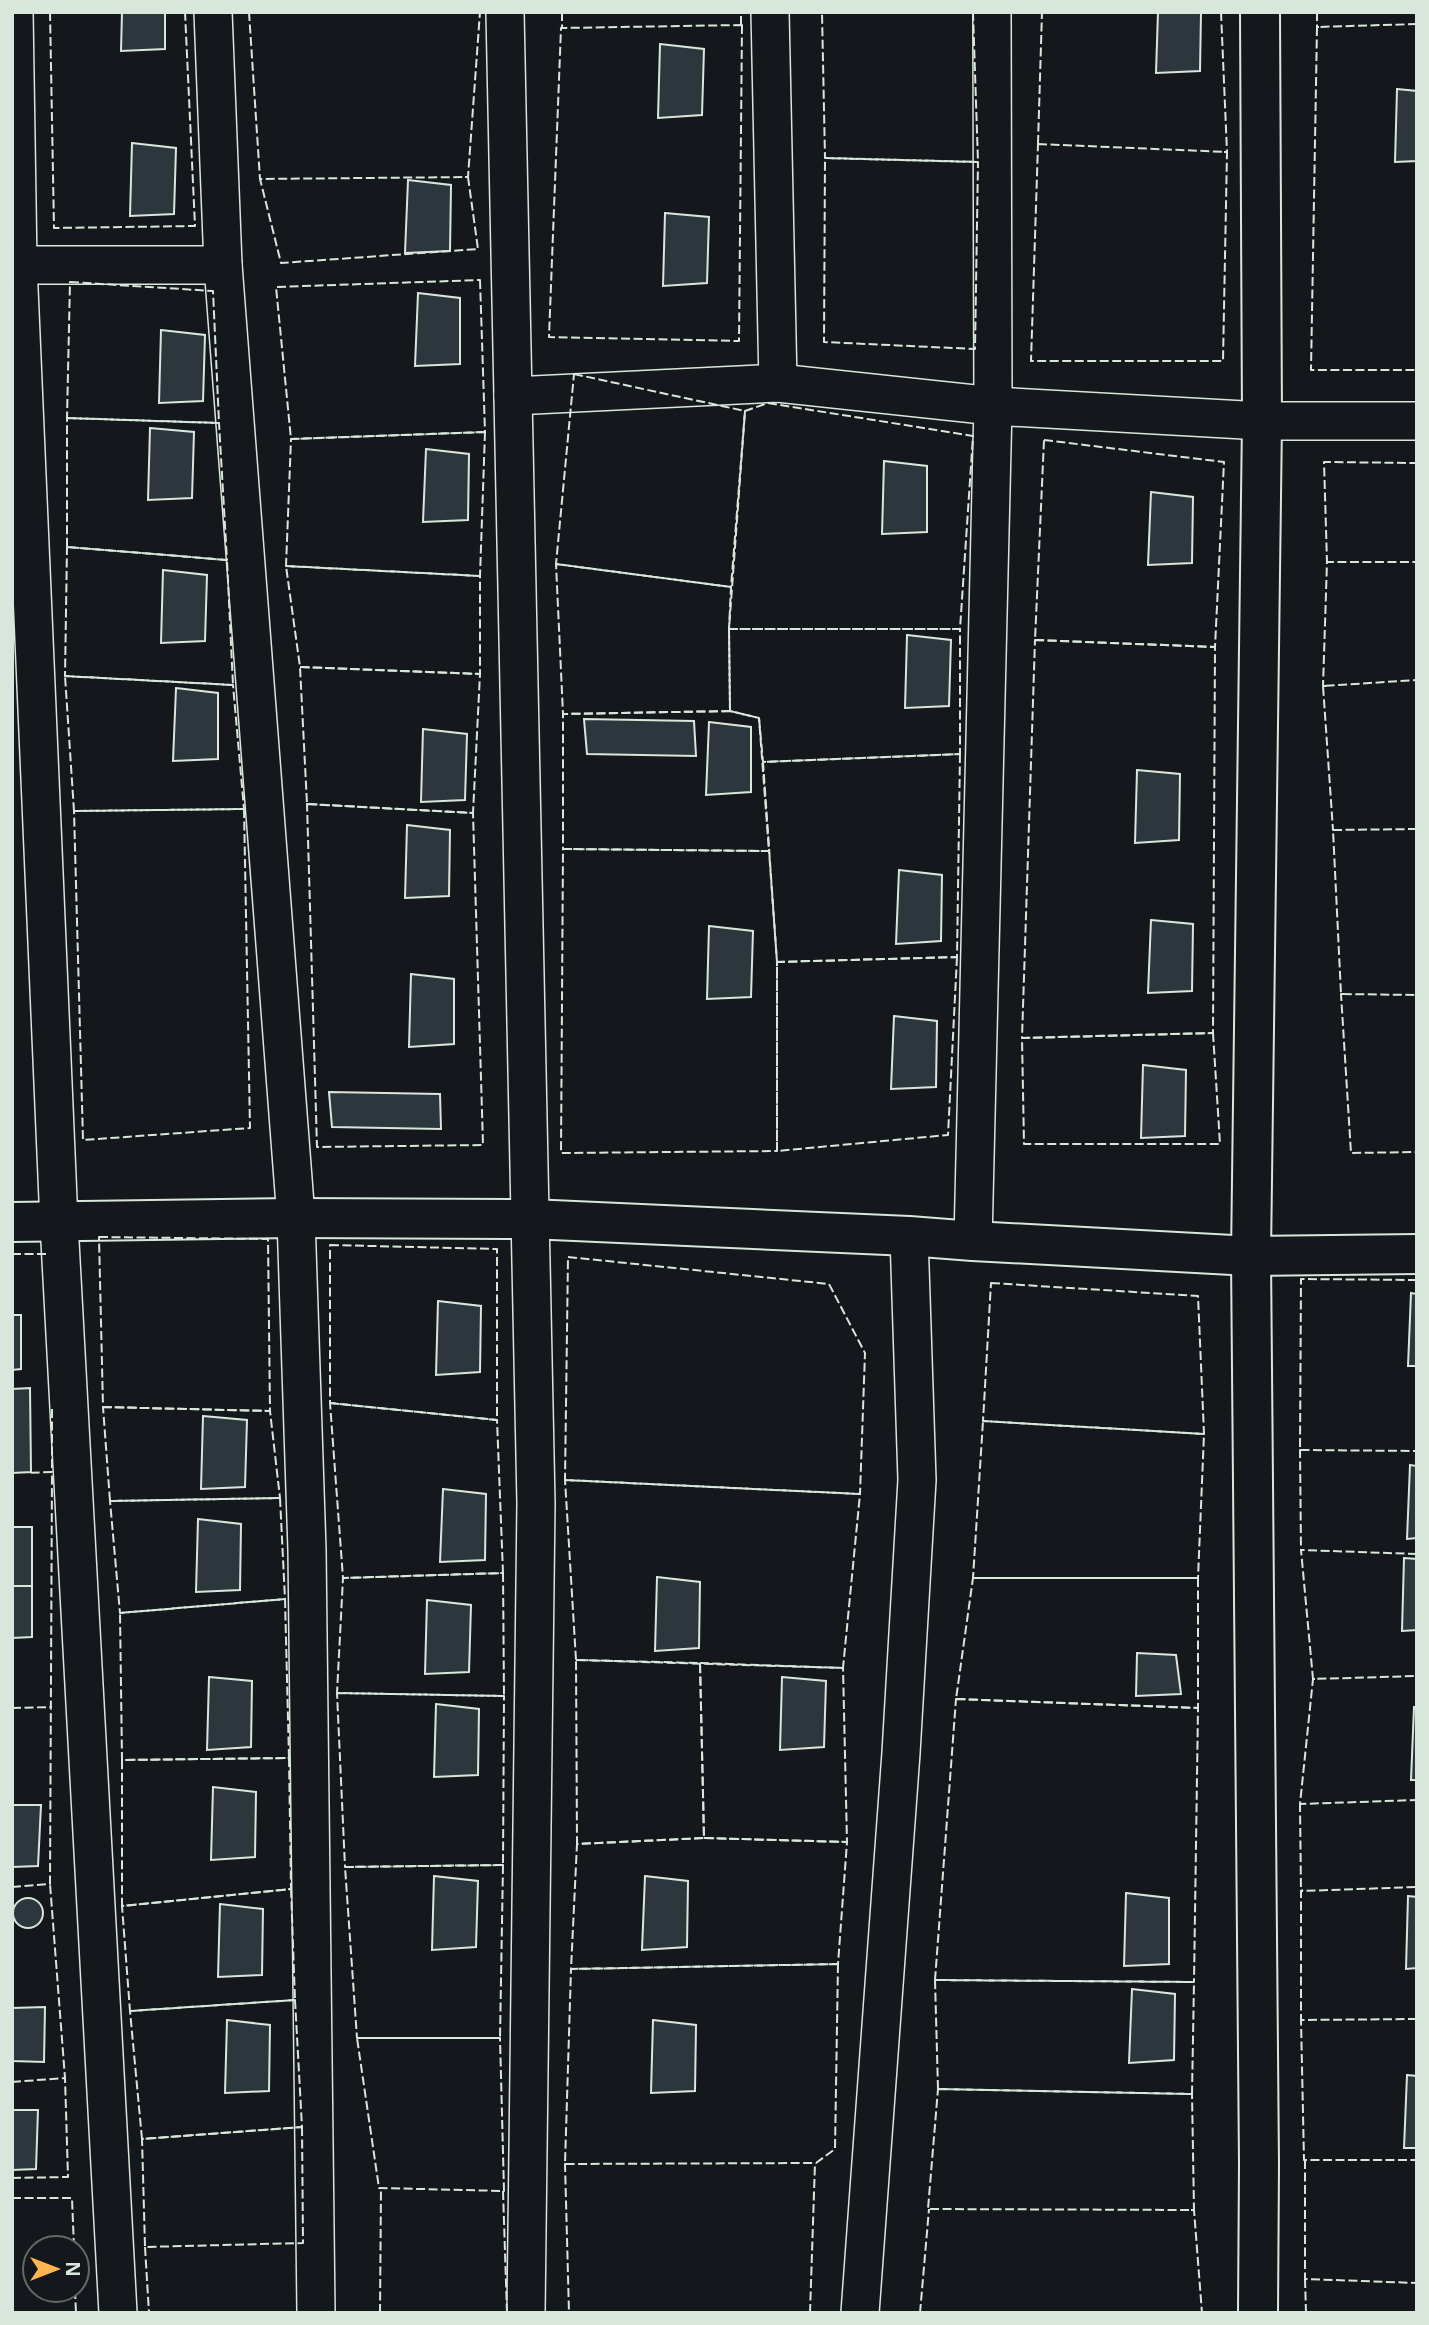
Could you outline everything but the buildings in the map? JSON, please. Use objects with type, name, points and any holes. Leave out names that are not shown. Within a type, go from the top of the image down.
[{"type":"street","points":[[14,12],[19,265],[59,1223],[118,2313]]},
{"type":"street","points":[[213,12],[223,265],[296,1218],[307,1550],[316,2313]]},
{"type":"street","points":[[505,12],[536,1503],[526,2313]]},
{"type":"street","points":[[770,12],[778,383]]},
{"type":"street","points":[[973,1241],[993,407],[992,12]]},
{"type":"street","points":[[1258,2313],[1251,1256],[1262,421],[1260,12]]},
{"type":"street","points":[[19,265],[223,265]]},
{"type":"street","points":[[513,396],[778,383],[993,407],[1262,421],[1417,421]]},
{"type":"street","points":[[12,1222],[296,1218],[530,1219],[909,1236],[1251,1256],[1417,1254]]},
{"type":"street","points":[[860,2313],[901,1753],[917,1480],[909,1236]]},
{"type":"fence","points":[[50,12],[54,228],[195,226],[185,12]]},
{"type":"fence","points":[[249,12],[262,179]]},
{"type":"fence","points":[[465,177],[468,177],[480,12]]},
{"type":"fence","points":[[562,12],[562,28]]},
{"type":"fence","points":[[741,12],[741,25]]},
{"type":"fence","points":[[1038,144],[1042,12]]},
{"type":"fence","points":[[1221,12],[1227,152],[1224,152]]},
{"type":"fence","points":[[1317,12],[1319,27]]},
{"type":"fence","points":[[822,13],[973,13],[978,162],[825,158],[822,13]]},
{"type":"fence","points":[[1417,24],[1317,27],[1311,370],[1417,370]]},
{"type":"fence","points":[[742,25],[739,341],[549,337],[561,28],[742,25]]},
{"type":"fence","points":[[1038,144],[1227,152],[1223,361],[1031,361],[1038,144]]},
{"type":"fence","points":[[825,158],[978,162],[975,349],[824,342],[825,158]]},
{"type":"fence","points":[[468,177],[478,249],[281,263],[260,179],[468,177]]},
{"type":"fence","points":[[480,280],[485,432],[291,439],[276,287],[480,280]]},
{"type":"fence","points":[[70,282],[213,291],[219,423],[67,418],[70,282]]},
{"type":"fence","points":[[574,374],[745,411],[731,587],[556,564],[574,374]]},
{"type":"fence","points":[[768,403],[973,436],[960,629],[729,629],[745,411],[768,403]]},
{"type":"fence","points":[[67,418],[219,423],[227,560],[67,547],[67,418]]},
{"type":"fence","points":[[485,432],[480,576],[286,566],[291,439],[485,432]]},
{"type":"fence","points":[[1044,440],[1224,462],[1215,647],[1035,640],[1044,440]]},
{"type":"fence","points":[[1329,562],[1324,462],[1417,463]]},
{"type":"fence","points":[[67,547],[227,560],[233,685],[65,676],[67,547]]},
{"type":"fence","points":[[1326,686],[1323,686],[1327,562],[1417,562]]},
{"type":"fence","points":[[556,564],[731,587],[730,711],[563,714],[556,564]]},
{"type":"fence","points":[[286,566],[480,576],[480,674],[300,667],[286,566]]},
{"type":"fence","points":[[729,629],[960,629],[960,754],[763,762],[759,718],[730,711],[729,629]]},
{"type":"fence","points":[[1035,640],[1215,647],[1213,1033],[1022,1038],[1035,640]]},
{"type":"fence","points":[[300,667],[480,674],[473,813],[307,804],[300,667]]},
{"type":"fence","points":[[65,676],[233,685],[244,809],[74,811],[65,676]]},
{"type":"fence","points":[[1336,830],[1333,830],[1323,686],[1417,680]]},
{"type":"fence","points":[[730,711],[759,718],[769,851],[563,849],[563,714],[730,711]]},
{"type":"fence","points":[[960,754],[957,957],[777,962],[763,762],[960,754]]},
{"type":"fence","points":[[307,804],[473,813],[483,1145],[317,1147],[307,804]]},
{"type":"fence","points":[[244,809],[250,1128],[83,1140],[74,811],[244,809]]},
{"type":"fence","points":[[1417,829],[1333,830],[1341,994],[1417,995]]},
{"type":"fence","points":[[563,849],[769,851],[777,962],[777,1151],[561,1153],[563,849]]},
{"type":"fence","points":[[957,957],[948,1135],[777,1151],[777,962],[957,957]]},
{"type":"fence","points":[[1343,994],[1351,1153],[1417,1152]]},
{"type":"fence","points":[[1213,1033],[1220,1144],[1024,1144],[1022,1038],[1213,1033]]},
{"type":"fence","points":[[99,1237],[268,1239],[270,1411],[103,1407],[99,1237]]},
{"type":"fence","points":[[330,1245],[497,1249],[497,1420],[330,1403],[330,1245]]},
{"type":"fence","points":[[12,1254],[49,1254]]},
{"type":"fence","points":[[568,1257],[829,1284],[865,1353],[860,1494],[565,1480],[568,1257]]},
{"type":"fence","points":[[1417,1280],[1301,1279],[1300,1450],[1417,1451]]},
{"type":"fence","points":[[991,1283],[1198,1296],[1204,1434],[983,1421],[991,1283]]},
{"type":"fence","points":[[330,1403],[497,1420],[503,1573],[343,1578],[330,1403]]},
{"type":"fence","points":[[103,1407],[270,1411],[280,1498],[110,1501],[103,1407]]},
{"type":"fence","points":[[52,1409],[52,1472]]},
{"type":"fence","points":[[983,1421],[1204,1434],[1198,1578],[973,1578],[983,1421]]},
{"type":"fence","points":[[1301,1450],[1301,1550]]},
{"type":"fence","points":[[12,1887],[50,1884],[52,1472],[27,1473]]},
{"type":"fence","points":[[565,1480],[860,1494],[843,1668],[576,1660],[565,1480]]},
{"type":"fence","points":[[280,1498],[285,1599],[120,1613],[110,1501],[280,1498]]},
{"type":"fence","points":[[1417,1554],[1301,1550],[1313,1679],[1417,1676]]},
{"type":"fence","points":[[503,1573],[504,1696],[337,1693],[343,1578],[503,1573]]},
{"type":"fence","points":[[973,1578],[1198,1578],[1198,1708],[956,1699],[973,1578]]},
{"type":"fence","points":[[285,1599],[289,1758],[122,1760],[120,1613],[285,1599]]},
{"type":"fence","points":[[576,1660],[700,1663],[704,1838],[577,1844],[576,1660]]},
{"type":"fence","points":[[700,1663],[843,1668],[847,1842],[704,1838],[700,1663]]},
{"type":"fence","points":[[1315,1679],[1300,1804],[1417,1800]]},
{"type":"fence","points":[[337,1693],[504,1696],[503,1865],[345,1867],[337,1693]]},
{"type":"fence","points":[[956,1699],[1198,1708],[1194,1982],[935,1980],[956,1699]]},
{"type":"fence","points":[[12,1708],[52,1707]]},
{"type":"fence","points":[[289,1758],[291,1889],[122,1906],[122,1760],[289,1758]]},
{"type":"fence","points":[[1301,1804],[1301,1891],[1303,1890]]},
{"type":"fence","points":[[704,1838],[847,1842],[838,1964],[571,1969],[577,1844],[704,1838]]},
{"type":"fence","points":[[503,1865],[500,2038],[357,2038],[345,1867],[503,1865]]},
{"type":"fence","points":[[12,2082],[65,2078],[50,1884]]},
{"type":"fence","points":[[1304,2020],[1301,2020],[1301,1891],[1417,1887]]},
{"type":"fence","points":[[291,1889],[295,2000],[130,2011],[122,1906],[291,1889]]},
{"type":"fence","points":[[838,1964],[835,2149],[816,2163],[565,2164],[571,1969],[838,1964]]},
{"type":"fence","points":[[935,1980],[1194,1982],[1192,2094],[938,2089],[935,1980]]},
{"type":"fence","points":[[295,2000],[302,2127],[142,2139],[130,2011],[295,2000]]},
{"type":"fence","points":[[1417,2019],[1301,2020],[1304,2160],[1417,2160]]},
{"type":"fence","points":[[357,2038],[500,2038],[504,2191],[379,2188],[357,2038]]},
{"type":"fence","points":[[12,2178],[68,2177],[65,2078]]},
{"type":"fence","points":[[938,2089],[1192,2094],[1194,2210],[928,2209],[938,2089]]},
{"type":"fence","points":[[302,2127],[303,2243],[145,2247],[142,2139],[302,2127]]},
{"type":"fence","points":[[1305,2160],[1305,2279],[1417,2283]]},
{"type":"fence","points":[[810,2313],[815,2163]]},
{"type":"fence","points":[[566,2164],[569,2313]]},
{"type":"fence","points":[[380,2313],[381,2188]]},
{"type":"fence","points":[[503,2191],[507,2313]]},
{"type":"fence","points":[[12,2198],[72,2198],[73,2234]]},
{"type":"fence","points":[[920,2313],[929,2209]]},
{"type":"fence","points":[[1191,2210],[1194,2210],[1202,2313]]},
{"type":"fence","points":[[145,2247],[149,2313]]},
{"type":"fence","points":[[1306,2313],[1305,2279],[1308,2279]]},
{"type":"fence","points":[[76,2304],[76,2313]]}]
